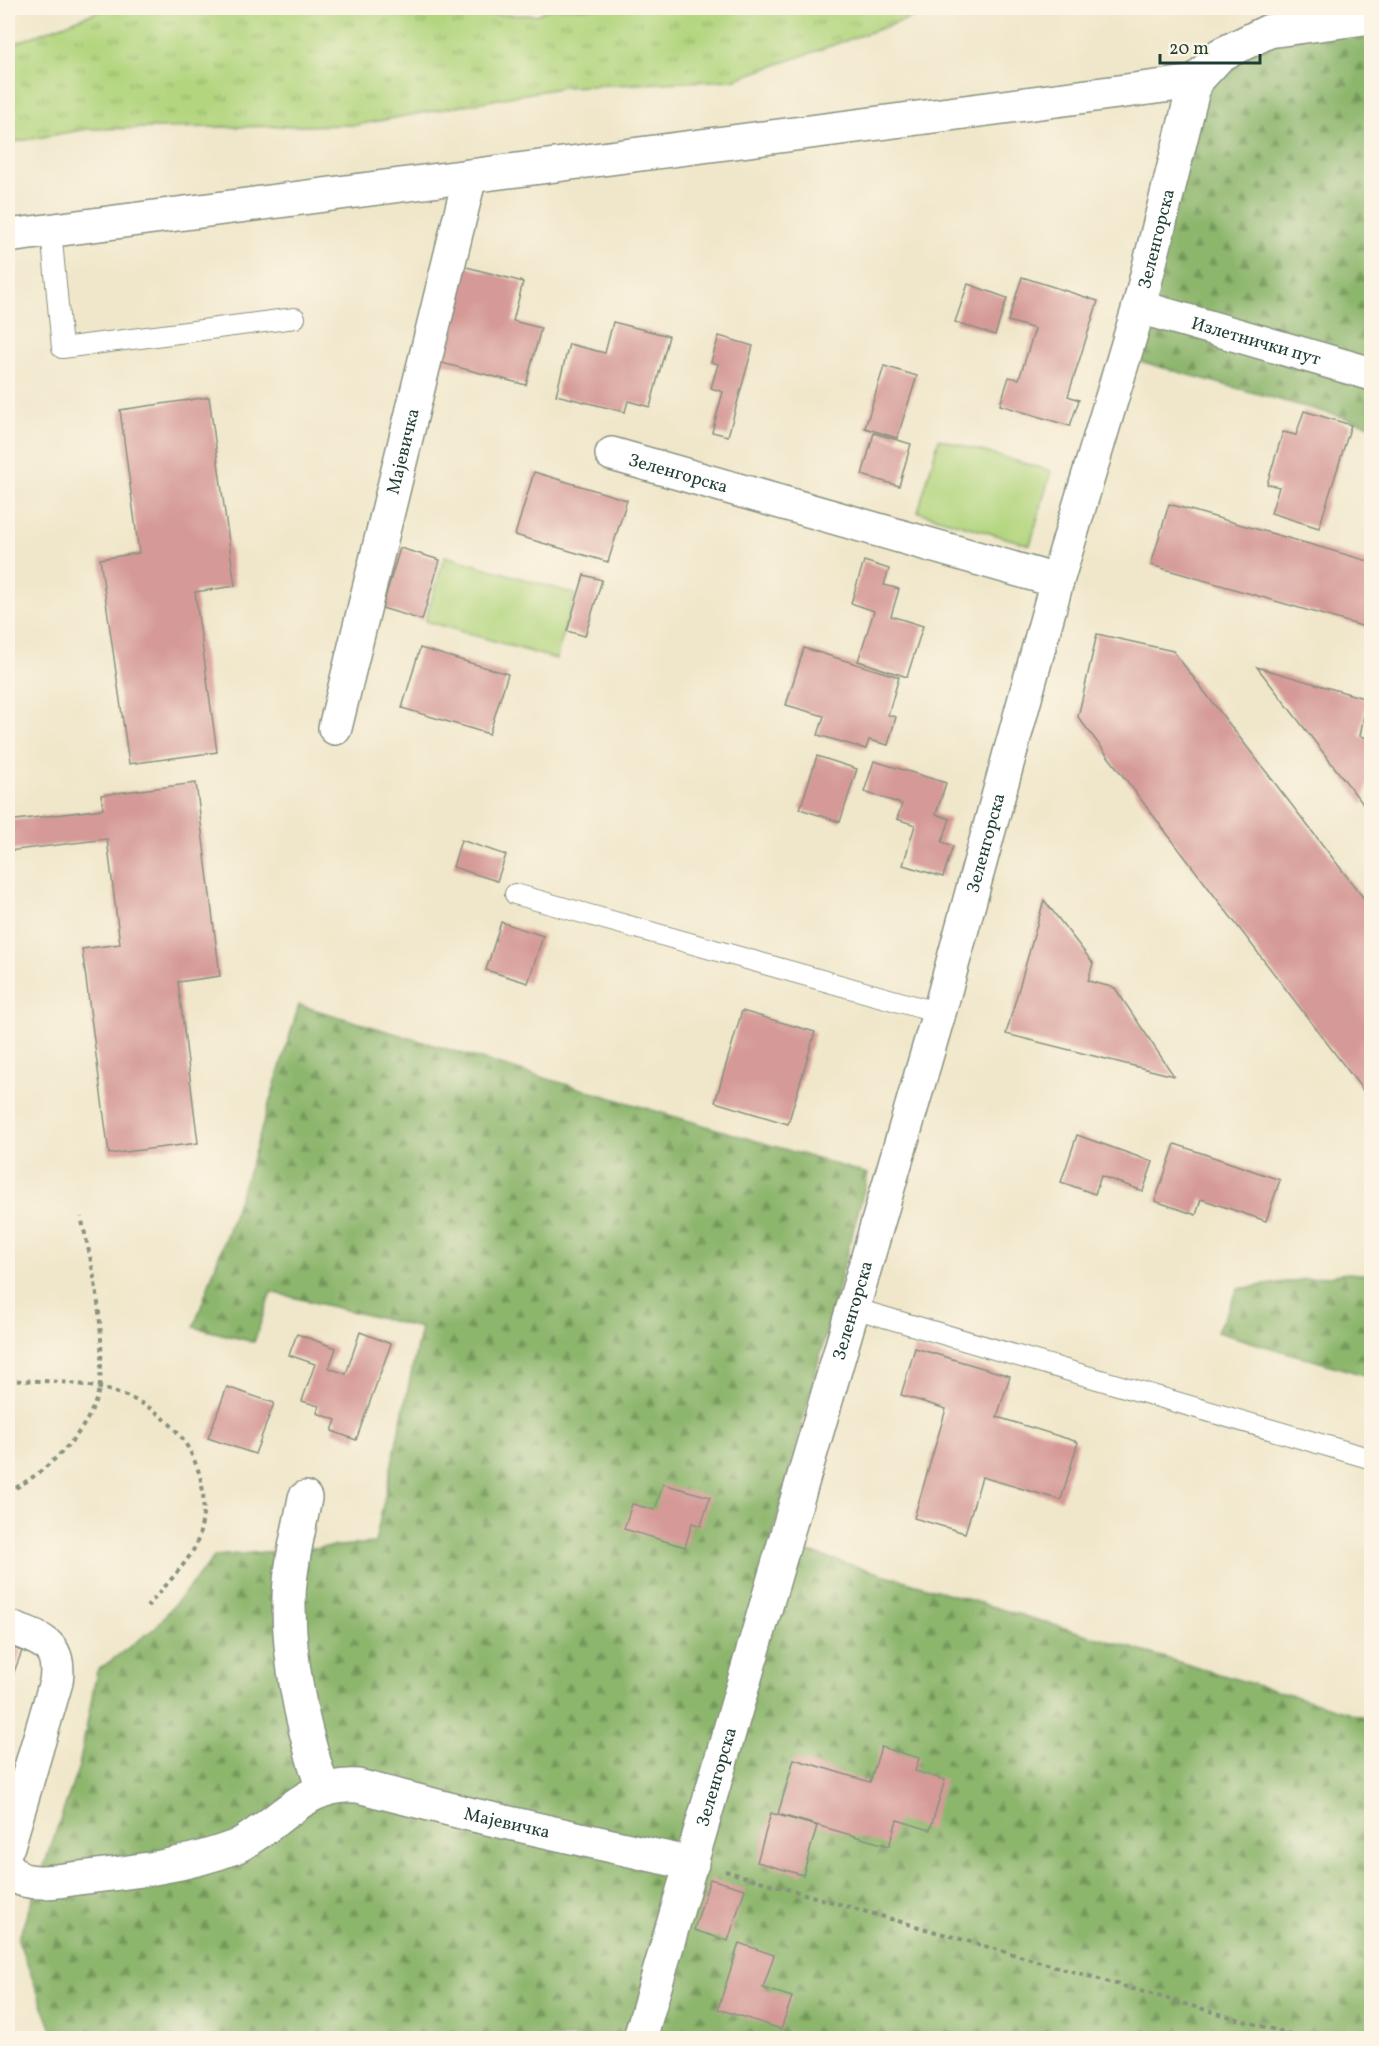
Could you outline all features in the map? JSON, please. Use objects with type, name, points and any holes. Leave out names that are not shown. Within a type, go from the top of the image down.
[{"type":"street","name":"Зеленгорска","points":[[640,2038],[939,1013],[1057,582],[1139,307],[1195,82],[1220,55],[1269,31],[1371,17]]},
{"type":"street","points":[[8,236],[1195,82]]},
{"type":"street","name":"Мајевичка","points":[[335,728],[470,176]]},
{"type":"street","name":"Излетнички пут","points":[[1139,307],[1371,374]]},
{"type":"street","name":"Зеленгорска","points":[[612,454],[1057,582]]},
{"type":"street","points":[[305,1497],[291,1575],[290,1638],[302,1716],[323,1790]]},
{"type":"street","name":"Мајевичка","points":[[8,1627],[47,1644],[54,1653],[58,1666],[56,1682],[9,1867],[28,1881],[39,1882],[130,1872],[178,1864],[244,1842],[302,1800],[336,1786],[358,1786],[469,1814],[692,1864]]},
{"type":"lane","points":[[51,230],[62,348],[295,318]]},
{"type":"lane","points":[[515,894],[939,1013]]},
{"type":"lane","points":[[853,1308],[1371,1459]]},
{"type":"path","points":[[8,1492],[48,1466],[69,1444],[94,1406],[100,1388],[100,1326],[94,1278],[81,1217]]},
{"type":"path","points":[[8,1381],[61,1383],[123,1393],[149,1407],[171,1423],[188,1443],[199,1470],[204,1492],[203,1518],[197,1544],[178,1571],[147,1607]]},
{"type":"path","points":[[692,1864],[801,1893],[1303,2038]]},
{"type":"green space","points":[[107,8],[415,8],[430,15],[536,15],[552,8],[930,8],[928,12],[733,80],[564,87],[356,125],[87,129],[8,143],[8,46]]},
{"type":"green space","points":[[1371,17],[1371,425],[1124,357],[1220,55]]},
{"type":"green space","points":[[939,439],[1051,471],[1030,545],[918,512]]},
{"type":"green space","points":[[445,556],[575,594],[556,659],[425,621]]},
{"type":"green space","points":[[299,1005],[868,1174],[771,1541],[1371,1719],[1371,2038],[55,2038],[18,1940],[79,1766],[97,1671],[155,1628],[215,1556],[375,1543],[421,1328],[271,1292],[254,1342],[194,1327],[250,1167]]},
{"type":"green space","points":[[1348,1273],[1371,1275],[1371,1377],[1217,1332],[1238,1289]]},
{"type":"building","points":[[463,266],[523,282],[513,321],[541,328],[526,385],[438,362]]},
{"type":"building","points":[[1022,277],[1098,301],[1068,396],[1079,400],[1070,426],[1000,405],[1009,377],[1019,379],[1035,329],[1008,321]]},
{"type":"building","points":[[968,284],[1007,298],[995,335],[955,322]]},
{"type":"building","points":[[613,322],[669,336],[650,407],[628,401],[625,412],[556,395],[569,344],[605,353]]},
{"type":"building","points":[[719,336],[753,346],[728,436],[712,432],[723,392],[711,388],[718,364],[711,362]]},
{"type":"building","points":[[884,366],[917,376],[897,438],[865,428]]},
{"type":"building","points":[[209,397],[235,586],[195,592],[217,752],[129,764],[100,559],[139,553],[120,410]]},
{"type":"building","points":[[1304,411],[1351,425],[1319,528],[1271,513],[1279,487],[1267,484],[1283,432],[1296,435]]},
{"type":"building","points":[[874,433],[911,444],[899,486],[862,475]]},
{"type":"building","points":[[534,472],[627,500],[608,562],[515,535]]},
{"type":"building","points":[[1169,504],[1372,562],[1372,629],[1151,565]]},
{"type":"building","points":[[400,548],[440,560],[422,620],[382,608]]},
{"type":"building","points":[[864,561],[889,569],[884,585],[899,589],[891,616],[923,626],[907,677],[858,661],[874,611],[851,603]]},
{"type":"building","points":[[584,575],[602,580],[585,636],[567,631]]},
{"type":"building","points":[[1097,634],[1173,651],[1372,909],[1372,1102],[1078,717]]},
{"type":"building","points":[[420,648],[508,674],[489,734],[402,708]]},
{"type":"building","points":[[804,648],[899,677],[888,715],[896,717],[888,745],[869,740],[866,749],[818,735],[824,716],[786,705]]},
{"type":"building","points":[[1257,667],[1367,699],[1360,736],[1372,739],[1372,764],[1363,804]]},
{"type":"building","points":[[817,756],[857,769],[840,822],[800,809]]},
{"type":"building","points":[[874,761],[946,783],[936,814],[950,819],[942,842],[953,846],[943,877],[903,865],[915,825],[897,819],[902,804],[864,792]]},
{"type":"building","points":[[196,783],[220,976],[178,982],[198,1143],[109,1154],[82,949],[120,944],[107,839],[8,851],[8,821],[103,809],[101,795]]},
{"type":"building","points":[[461,840],[506,855],[497,881],[453,867]]},
{"type":"building","points":[[1044,900],[1093,963],[1088,981],[1115,988],[1174,1076],[1006,1034]]},
{"type":"building","points":[[501,922],[543,936],[528,983],[486,970]]},
{"type":"building","points":[[742,1011],[815,1032],[788,1124],[715,1102]]},
{"type":"building","points":[[1077,1135],[1153,1162],[1143,1191],[1101,1176],[1095,1194],[1061,1182]]},
{"type":"building","points":[[1175,1144],[1280,1180],[1266,1221],[1201,1199],[1196,1215],[1155,1201]]},
{"type":"building","points":[[360,1332],[391,1344],[356,1440],[332,1431],[336,1420],[317,1413],[319,1406],[302,1401],[315,1364],[289,1355],[297,1334],[336,1348],[329,1368],[346,1374]]},
{"type":"building","points":[[915,1348],[1010,1376],[997,1417],[1078,1442],[1061,1500],[982,1477],[965,1533],[914,1518],[946,1409],[901,1395]]},
{"type":"building","points":[[227,1387],[274,1403],[255,1454],[208,1438]]},
{"type":"building","points":[[663,1484],[710,1497],[701,1526],[692,1523],[685,1547],[624,1529],[632,1504],[655,1510]]},
{"type":"building","points":[[8,1646],[22,1651],[8,1688]]},
{"type":"building","points":[[881,1747],[919,1758],[915,1771],[945,1780],[930,1830],[897,1820],[889,1846],[778,1814],[794,1759],[870,1782]]},
{"type":"building","points":[[771,1813],[817,1826],[803,1875],[757,1862]]},
{"type":"building","points":[[710,1879],[745,1889],[728,1941],[694,1930]]},
{"type":"building","points":[[739,1943],[774,1955],[763,1988],[792,1997],[781,2029],[718,2009]]}]
